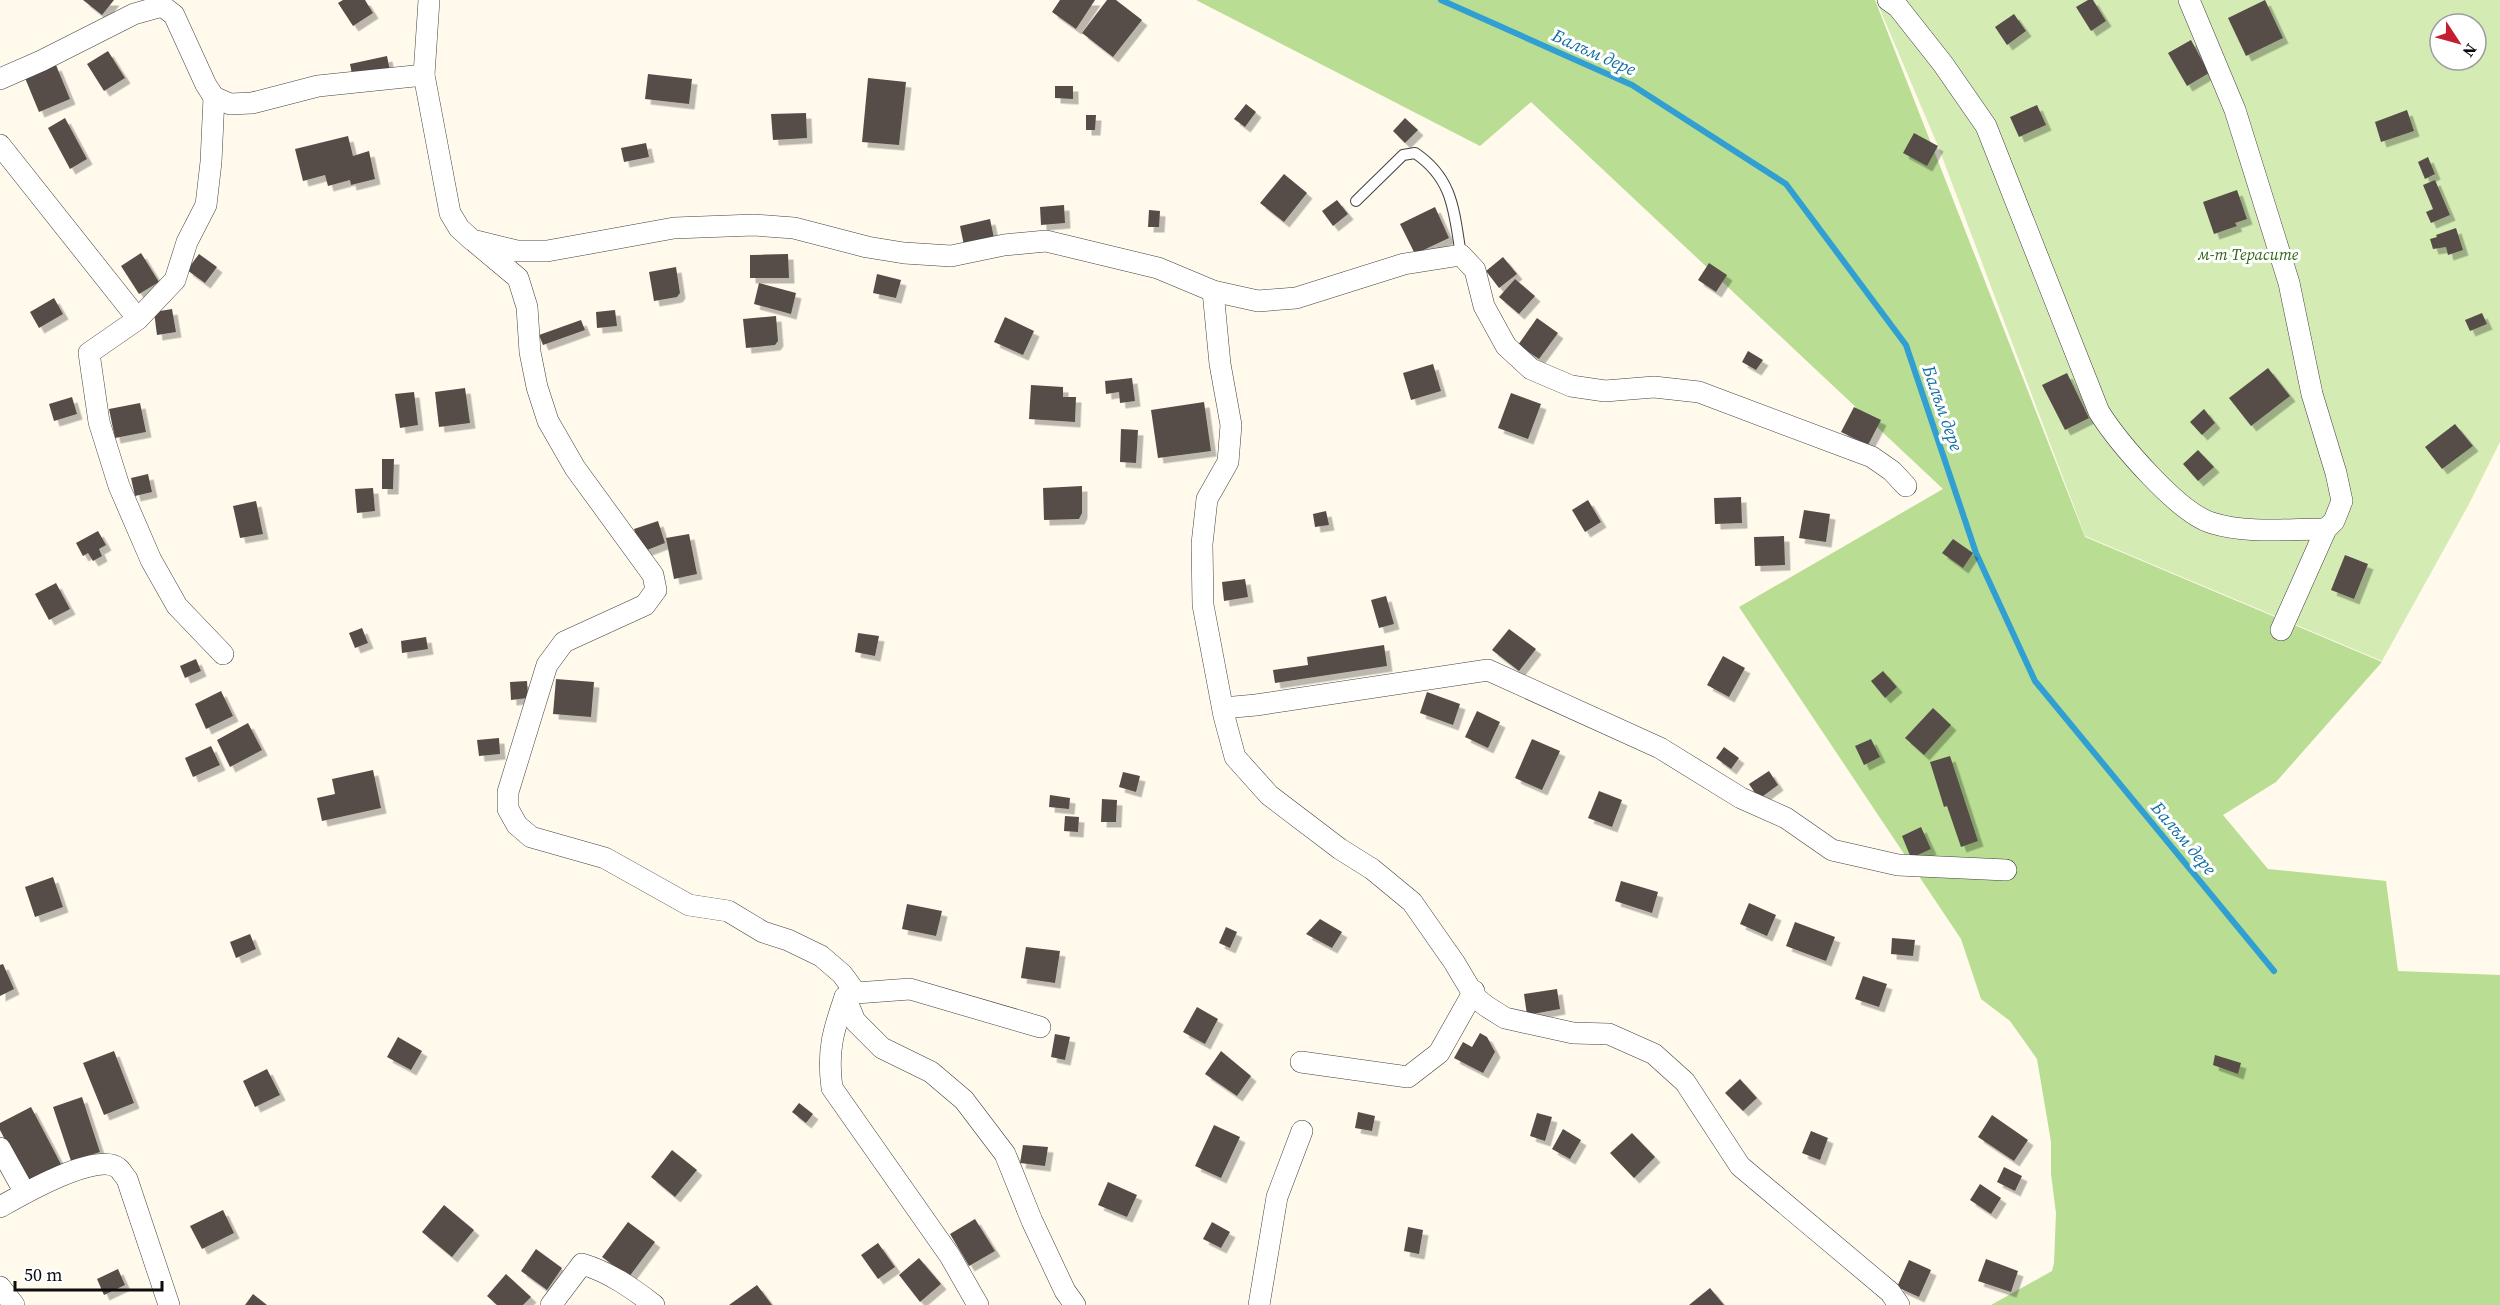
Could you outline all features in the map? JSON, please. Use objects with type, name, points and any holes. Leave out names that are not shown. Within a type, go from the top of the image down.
[{"type":"street","points":[[429,0],[424,75],[450,213],[459,228],[518,278],[527,307],[530,352],[537,387],[548,421],[575,468],[653,575],[656,590],[645,605],[564,642],[547,665],[508,792],[508,809],[517,825],[531,837],[605,858],[689,905],[728,911],[763,932],[788,940],[821,956],[842,974],[850,995],[855,1021],[882,1048],[931,1072],[964,1100],[1005,1154],[1032,1221],[1065,1291],[1075,1305]]},
{"type":"street","points":[[1887,0],[1898,7],[1986,126],[2099,412],[2109,428],[2176,502],[2210,523],[2249,530],[2326,529]]},
{"type":"street","points":[[2189,0],[2235,110],[2289,283],[2312,394],[2342,501],[2334,521],[2326,529],[2281,630]]},
{"type":"street","points":[[0,79],[143,5],[165,8],[174,15],[206,85],[214,97],[230,104],[252,103],[318,86],[424,75]]},
{"type":"street","points":[[214,97],[211,162],[206,205],[188,242],[175,280],[138,319],[89,353],[99,422],[119,486],[151,560],[177,606],[223,654]]},
{"type":"street","points":[[0,146],[138,319]]},
{"type":"street","points":[[472,240],[517,251],[547,251],[674,228],[754,225],[794,228],[867,247],[904,253],[951,256],[1004,245],[1046,241],[1158,268],[1213,291],[1258,302],[1296,298],[1404,264],[1461,255],[1475,270],[1484,306],[1506,346],[1531,369],[1570,386],[1605,392],[1654,387],[1699,392],[1872,457],[1892,471],[1906,486]]},
{"type":"street","points":[[1213,291],[1220,364],[1231,425],[1228,462],[1207,499],[1202,544],[1203,605],[1235,757],[1269,795],[1340,849],[1372,869],[1412,902],[1474,991],[1475,997],[1481,1002],[1504,1018],[1573,1033],[1609,1034],[1654,1054],[1685,1082],[1740,1166],[1890,1292],[1899,1305]]},
{"type":"street","points":[[1223,708],[1488,670],[1660,748],[1741,798],[1786,818],[1832,850],[1898,865],[2006,870]]},
{"type":"street","points":[[850,995],[910,988],[1040,1027]]},
{"type":"street","points":[[1300,1062],[1408,1077],[1438,1053],[1474,991]]},
{"type":"street","points":[[850,995],[834,1029],[828,1062],[832,1088],[950,1257],[978,1305]]},
{"type":"street","points":[[1259,1305],[1277,1197],[1302,1131]]},
{"type":"street","points":[[0,1148],[25,1193]]},
{"type":"street","points":[[0,1207],[69,1172],[99,1165],[118,1167],[127,1179],[170,1305]]},
{"type":"street","points":[[551,1305],[582,1264],[594,1267],[629,1286],[654,1305]]},
{"type":"street","points":[[0,1287],[14,1305]]},
{"type":"lane","points":[[1356,201],[1403,155],[1415,153],[1431,164],[1444,181],[1461,255]]},
{"type":"green space","points":[[1196,0],[1875,0],[2085,537],[2382,662],[2276,782],[2223,815],[2268,869],[2386,881],[2398,971],[2500,975],[2500,1305],[1991,1305],[2052,1271],[2054,1263],[2056,1213],[2051,1174],[2051,1142],[2037,1059],[2010,1021],[1981,999],[1961,939],[1739,607],[1943,489],[1531,102],[1480,146]]},
{"type":"green space","name":"м-т Терасите","points":[[1876,0],[2500,0],[2500,442],[2468,506],[2382,661],[2085,536],[1938,146]]},
{"type":"building","points":[[83,0],[114,0],[102,15]]},
{"type":"building","points":[[343,0],[365,0],[373,13],[353,26],[338,3]]},
{"type":"building","points":[[1060,0],[1095,0],[1076,29],[1052,12]]},
{"type":"building","points":[[1107,0],[1116,0],[1142,20],[1113,57],[1082,33]]},
{"type":"building","points":[[2088,0],[2093,0],[2106,21],[2091,31],[2076,7]]},
{"type":"building","points":[[2265,0],[2283,38],[2246,56],[2228,18]]},
{"type":"building","points":[[2014,14],[2026,31],[2007,45],[1995,27]]},
{"type":"building","points":[[2191,40],[2209,73],[2187,86],[2168,53]]},
{"type":"building","points":[[108,51],[125,78],[104,91],[87,64]]},
{"type":"building","points":[[387,56],[390,71],[353,79],[350,64]]},
{"type":"building","points":[[56,65],[70,99],[39,112],[25,78]]},
{"type":"building","points":[[648,74],[692,79],[689,104],[645,99]]},
{"type":"building","points":[[868,78],[906,82],[899,145],[862,142]]},
{"type":"building","points":[[1055,86],[1073,86],[1073,99],[1055,98]]},
{"type":"building","points":[[1246,104],[1256,112],[1245,127],[1234,119]]},
{"type":"building","points":[[2037,105],[2046,125],[2019,137],[2010,117]]},
{"type":"building","points":[[2407,110],[2414,131],[2381,142],[2375,122]]},
{"type":"building","points":[[806,113],[807,138],[773,140],[771,114]]},
{"type":"building","points":[[1086,115],[1096,115],[1095,130],[1086,130]]},
{"type":"building","points":[[65,118],[87,159],[70,169],[48,128]]},
{"type":"building","points":[[1405,118],[1418,130],[1405,143],[1393,131]]},
{"type":"building","points":[[1914,133],[1938,146],[1927,166],[1903,153]]},
{"type":"building","points":[[348,136],[353,156],[369,151],[375,179],[351,185],[350,180],[328,186],[325,175],[303,181],[295,149]]},
{"type":"building","points":[[646,143],[649,157],[624,162],[621,148]]},
{"type":"building","points":[[2428,157],[2435,174],[2425,179],[2418,162]]},
{"type":"building","points":[[1284,174],[1307,193],[1284,222],[1260,203]]},
{"type":"building","points":[[2435,180],[2450,215],[2431,223],[2426,212],[2433,209],[2423,185]]},
{"type":"building","points":[[2237,190],[2247,219],[2235,223],[2237,226],[2214,234],[2203,202]]},
{"type":"building","points":[[1337,200],[1348,214],[1333,226],[1322,211]]},
{"type":"building","points":[[1064,205],[1065,223],[1041,225],[1040,207]]},
{"type":"building","points":[[1435,207],[1449,238],[1415,254],[1400,224]]},
{"type":"building","points":[[1149,210],[1160,211],[1159,227],[1148,227]]},
{"type":"building","points":[[990,219],[995,243],[965,250],[960,226]]},
{"type":"building","points":[[2456,228],[2463,250],[2448,255],[2446,247],[2433,249],[2430,239]]},
{"type":"building","points":[[141,253],[159,282],[139,294],[121,266]]},
{"type":"building","points":[[199,254],[217,267],[205,283],[187,270]]},
{"type":"building","points":[[788,254],[789,278],[750,278],[750,255]]},
{"type":"building","points":[[1503,257],[1517,274],[1499,288],[1486,271]]},
{"type":"building","points":[[1709,263],[1727,275],[1716,292],[1698,280]]},
{"type":"building","points":[[676,267],[680,293],[677,297],[654,301],[649,272]]},
{"type":"building","points":[[877,274],[901,280],[896,298],[873,293]]},
{"type":"building","points":[[1515,279],[1535,296],[1519,314],[1499,297]]},
{"type":"building","points":[[759,283],[796,293],[791,314],[754,304]]},
{"type":"building","points":[[54,298],[63,314],[39,328],[30,312]]},
{"type":"building","points":[[172,309],[176,332],[157,335],[154,312]]},
{"type":"building","points":[[615,310],[617,326],[597,328],[596,312]]},
{"type":"building","points":[[2482,313],[2487,324],[2470,331],[2465,320]]},
{"type":"building","points":[[776,316],[778,341],[775,345],[746,348],[743,319]]},
{"type":"building","points":[[1005,317],[1034,331],[1023,355],[994,342]]},
{"type":"building","points":[[1537,318],[1558,333],[1539,359],[1518,345]]},
{"type":"building","points":[[581,320],[585,330],[543,345],[539,335]]},
{"type":"building","points":[[1748,351],[1763,360],[1756,370],[1742,362]]},
{"type":"building","points":[[1433,364],[1441,391],[1411,400],[1403,373]]},
{"type":"building","points":[[2268,368],[2290,396],[2251,426],[2229,398]]},
{"type":"building","points":[[2067,373],[2089,418],[2065,430],[2042,385]]},
{"type":"building","points":[[1132,378],[1135,401],[1120,403],[1119,392],[1106,394],[1105,381]]},
{"type":"building","points":[[1031,385],[1063,387],[1063,397],[1076,397],[1075,422],[1029,419]]},
{"type":"building","points":[[465,388],[470,423],[439,427],[435,392]]},
{"type":"building","points":[[414,392],[418,425],[400,428],[395,394]]},
{"type":"building","points":[[1511,393],[1541,404],[1528,439],[1498,428]]},
{"type":"building","points":[[72,397],[77,414],[54,421],[49,404]]},
{"type":"building","points":[[1204,402],[1211,451],[1158,458],[1151,410]]},
{"type":"building","points":[[140,403],[146,432],[115,438],[109,409]]},
{"type":"building","points":[[1854,407],[1881,420],[1868,445],[1841,432]]},
{"type":"building","points":[[2204,409],[2215,423],[2202,435],[2190,422]]},
{"type":"building","points":[[2455,424],[2473,446],[2442,469],[2425,447]]},
{"type":"building","points":[[1121,429],[1138,430],[1136,463],[1120,462]]},
{"type":"building","points":[[2198,450],[2214,467],[2198,481],[2183,464]]},
{"type":"building","points":[[382,459],[394,459],[393,489],[382,489]]},
{"type":"building","points":[[148,474],[152,492],[135,496],[131,478]]},
{"type":"building","points":[[1082,486],[1082,513],[1079,519],[1044,520],[1043,488]]},
{"type":"building","points":[[373,488],[375,511],[357,513],[355,489]]},
{"type":"building","points":[[1741,497],[1742,523],[1715,524],[1714,498]]},
{"type":"building","points":[[1588,500],[1601,522],[1585,532],[1572,510]]},
{"type":"building","points":[[256,501],[263,534],[240,538],[233,506]]},
{"type":"building","points":[[1804,510],[1830,514],[1826,542],[1799,538]]},
{"type":"building","points":[[1326,511],[1329,525],[1315,527],[1313,514]]},
{"type":"building","points":[[658,521],[665,543],[642,552],[634,529]]},
{"type":"building","points":[[98,531],[106,545],[99,549],[102,556],[93,561],[88,553],[83,556],[76,543]]},
{"type":"building","points":[[689,534],[697,574],[674,579],[666,538]]},
{"type":"building","points":[[1784,536],[1785,565],[1755,566],[1754,537]]},
{"type":"building","points":[[1953,539],[1973,553],[1963,568],[1942,553]]},
{"type":"building","points":[[2345,555],[2368,564],[2354,599],[2331,590]]},
{"type":"building","points":[[1245,579],[1248,597],[1224,601],[1222,582]]},
{"type":"building","points":[[56,583],[70,609],[49,620],[35,594]]},
{"type":"building","points":[[1386,596],[1394,624],[1379,628],[1371,600]]},
{"type":"building","points":[[362,628],[368,643],[355,648],[349,633]]},
{"type":"building","points":[[1509,629],[1536,649],[1519,671],[1492,650]]},
{"type":"building","points":[[858,633],[879,636],[875,656],[855,652]]},
{"type":"building","points":[[426,637],[428,649],[402,653],[401,641]]},
{"type":"building","points":[[1384,645],[1387,666],[1275,683],[1273,670],[1308,665],[1307,657]]},
{"type":"building","points":[[1723,656],[1745,668],[1729,697],[1707,685]]},
{"type":"building","points":[[196,659],[201,671],[185,678],[180,666]]},
{"type":"building","points":[[1883,671],[1897,687],[1885,698],[1871,681]]},
{"type":"building","points":[[556,679],[594,682],[591,717],[553,714]]},
{"type":"building","points":[[527,681],[528,698],[511,700],[510,682]]},
{"type":"building","points":[[221,691],[233,716],[206,729],[195,704]]},
{"type":"building","points":[[1427,692],[1460,704],[1453,725],[1420,713]]},
{"type":"building","points":[[1933,708],[1951,725],[1924,755],[1905,738]]},
{"type":"building","points":[[1477,711],[1500,722],[1488,748],[1465,737]]},
{"type":"building","points":[[248,723],[262,750],[230,767],[217,740]]},
{"type":"building","points":[[499,738],[500,754],[479,756],[477,740]]},
{"type":"building","points":[[1532,739],[1560,751],[1542,790],[1515,778]]},
{"type":"building","points":[[1871,739],[1880,757],[1864,765],[1855,746]]},
{"type":"building","points":[[211,746],[220,765],[193,777],[185,758]]},
{"type":"building","points":[[1724,747],[1739,758],[1731,769],[1716,758]]},
{"type":"building","points":[[1950,756],[1978,841],[1961,847],[1947,806],[1944,807],[1930,762]]},
{"type":"building","points":[[373,770],[381,808],[322,821],[317,798],[335,794],[332,779]]},
{"type":"building","points":[[1769,771],[1778,785],[1759,799],[1749,784]]},
{"type":"building","points":[[1123,772],[1140,776],[1136,792],[1119,787]]},
{"type":"building","points":[[1599,791],[1622,800],[1612,827],[1588,818]]},
{"type":"building","points":[[1050,795],[1070,798],[1069,809],[1049,807]]},
{"type":"building","points":[[1102,799],[1117,800],[1116,822],[1101,822]]},
{"type":"building","points":[[1065,816],[1079,817],[1078,832],[1064,831]]},
{"type":"building","points":[[1921,827],[1931,849],[1911,858],[1902,836]]},
{"type":"building","points":[[53,877],[63,907],[35,917],[25,887]]},
{"type":"building","points":[[1621,881],[1658,892],[1652,913],[1615,901]]},
{"type":"building","points":[[1749,903],[1776,915],[1767,936],[1740,924]]},
{"type":"building","points":[[907,904],[942,911],[936,936],[902,929]]},
{"type":"building","points":[[1320,919],[1342,932],[1332,948],[1306,934]]},
{"type":"building","points":[[1795,922],[1835,937],[1826,961],[1786,946]]},
{"type":"building","points":[[1226,927],[1237,932],[1230,948],[1219,943]]},
{"type":"building","points":[[250,934],[256,949],[236,958],[230,942]]},
{"type":"building","points":[[1892,938],[1915,940],[1913,956],[1891,954]]},
{"type":"building","points":[[1026,947],[1060,951],[1055,983],[1021,978]]},
{"type":"building","points":[[3,964],[14,989],[0,996],[0,965]]},
{"type":"building","points":[[1863,976],[1887,984],[1879,1007],[1855,999]]},
{"type":"building","points":[[1557,989],[1560,1009],[1527,1015],[1524,994]]},
{"type":"building","points":[[1197,1007],[1218,1019],[1205,1044],[1183,1032]]},
{"type":"building","points":[[1480,1033],[1487,1037],[1495,1052],[1483,1073],[1454,1058],[1463,1042],[1472,1047]]},
{"type":"building","points":[[1055,1034],[1070,1037],[1065,1060],[1051,1057]]},
{"type":"building","points":[[398,1037],[422,1051],[411,1070],[387,1057]]},
{"type":"building","points":[[114,1051],[134,1103],[104,1115],[83,1063]]},
{"type":"building","points":[[1221,1051],[1251,1076],[1237,1096],[1205,1074]]},
{"type":"building","points":[[2215,1055],[2241,1063],[2238,1074],[2213,1065]]},
{"type":"building","points":[[267,1069],[280,1095],[255,1107],[243,1081]]},
{"type":"building","points":[[1740,1079],[1757,1098],[1743,1111],[1725,1093]]},
{"type":"building","points":[[82,1097],[100,1152],[71,1161],[53,1107]]},
{"type":"building","points":[[799,1103],[813,1114],[806,1123],[792,1112]]},
{"type":"building","points":[[31,1107],[63,1168],[29,1186],[0,1130],[0,1123]]},
{"type":"building","points":[[1358,1112],[1375,1116],[1372,1131],[1355,1128]]},
{"type":"building","points":[[1537,1113],[1552,1117],[1545,1141],[1530,1136]]},
{"type":"building","points":[[1992,1115],[2028,1140],[2014,1161],[1978,1137]]},
{"type":"building","points":[[1214,1125],[1240,1137],[1221,1178],[1195,1166]]},
{"type":"building","points":[[1563,1129],[1581,1140],[1570,1159],[1552,1149]]},
{"type":"building","points":[[1811,1131],[1828,1138],[1820,1160],[1802,1153]]},
{"type":"building","points":[[1632,1133],[1655,1157],[1634,1178],[1610,1153]]},
{"type":"building","points":[[1023,1145],[1048,1147],[1045,1166],[1020,1163]]},
{"type":"building","points":[[672,1150],[697,1170],[675,1197],[651,1177]]},
{"type":"building","points":[[2004,1167],[2022,1176],[2015,1191],[1997,1182]]},
{"type":"building","points":[[1108,1182],[1137,1195],[1127,1217],[1098,1205]]},
{"type":"building","points":[[1980,1184],[2001,1198],[1991,1214],[1970,1200]]},
{"type":"building","points":[[444,1205],[474,1230],[452,1257],[422,1232]]},
{"type":"building","points":[[223,1210],[234,1233],[202,1249],[190,1226]]},
{"type":"building","points":[[975,1219],[995,1251],[969,1266],[950,1234]]},
{"type":"building","points":[[628,1222],[655,1242],[629,1277],[602,1257]]},
{"type":"building","points":[[1212,1222],[1230,1232],[1221,1248],[1203,1239]]},
{"type":"building","points":[[1408,1227],[1423,1230],[1419,1254],[1404,1251]]},
{"type":"building","points":[[878,1243],[895,1267],[878,1279],[861,1255]]},
{"type":"building","points":[[536,1249],[562,1268],[547,1290],[521,1271]]},
{"type":"building","points":[[919,1258],[941,1284],[920,1302],[899,1275]]},
{"type":"building","points":[[1986,1259],[2018,1271],[2011,1292],[1978,1281]]},
{"type":"building","points":[[1909,1260],[1931,1270],[1919,1297],[1897,1287]]},
{"type":"building","points":[[118,1269],[125,1285],[104,1295],[97,1279]]},
{"type":"building","points":[[506,1274],[531,1297],[523,1305],[497,1305],[487,1296]]},
{"type":"building","points":[[757,1285],[772,1305],[729,1305]]},
{"type":"building","points":[[1710,1288],[1724,1305],[1689,1305]]},
{"type":"building","points":[[253,1294],[267,1305],[245,1305]]},
{"type":"waterway","name":"Балъм дере","points":[[1441,0],[1632,85],[1786,184],[1906,345],[1976,553],[2035,681],[2274,971]]}]
